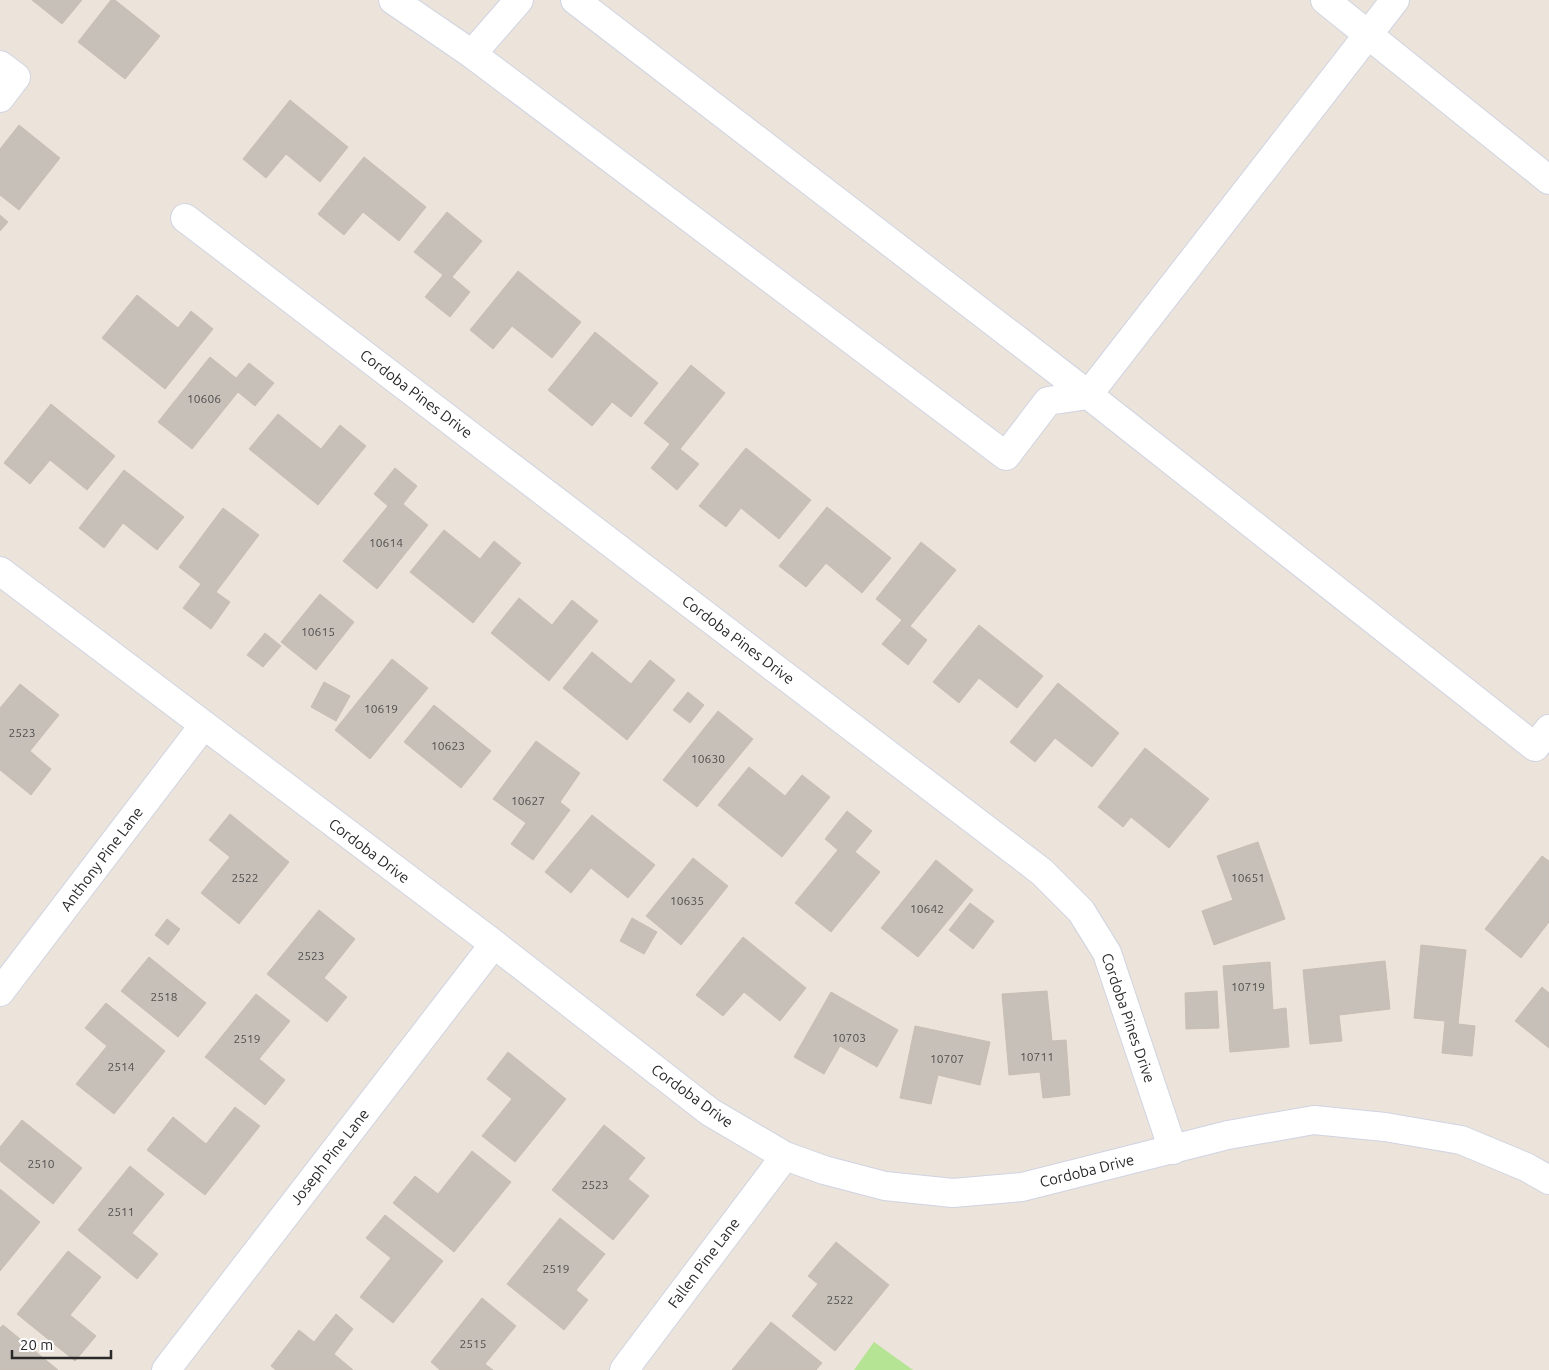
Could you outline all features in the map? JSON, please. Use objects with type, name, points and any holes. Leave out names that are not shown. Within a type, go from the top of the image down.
[{"type":"street","points":[[393,0],[472,54],[1006,456],[1048,401],[1088,395],[1395,0]]},
{"type":"street","points":[[472,54],[519,0]]},
{"type":"street","points":[[575,0],[1088,395],[1535,747],[1549,729]]},
{"type":"street","points":[[1325,0],[1549,180]]},
{"type":"street","name":"Cordoba Pines Drive","points":[[185,218],[1042,872],[1081,911],[1107,953],[1173,1150]]},
{"type":"street","name":"Cordoba Drive","points":[[0,571],[494,944],[710,1112],[785,1156],[824,1170],[885,1186],[953,1193],[1022,1187],[1228,1135],[1314,1120],[1385,1127],[1461,1140],[1526,1167],[1549,1180]]},
{"type":"street","name":"Anthony Pine Lane","points":[[0,992],[203,726]]},
{"type":"street","name":"Joseph Pine Lane","points":[[166,1370],[494,944]]},
{"type":"street","name":"Fallen Pine Lane","points":[[624,1370],[785,1156]]},
{"type":"green space","points":[[874,1342],[913,1370],[854,1370]]},
{"type":"building","points":[[32,0],[82,0],[62,24]]},
{"type":"building","points":[[111,0],[115,0],[160,36],[125,79],[78,42]]},
{"type":"building","points":[[290,100],[348,147],[320,182],[286,154],[266,178],[243,159]]},
{"type":"building","points":[[19,125],[60,158],[19,210],[0,195],[0,149]]},
{"type":"building","points":[[364,157],[426,207],[399,241],[363,212],[344,235],[318,214]]},
{"type":"building","points":[[447,212],[482,241],[452,277],[470,292],[450,317],[425,297],[443,275],[414,252]]},
{"type":"building","points":[[0,215],[8,222],[0,231]]},
{"type":"building","points":[[518,271],[581,322],[552,358],[512,326],[493,349],[470,330]]},
{"type":"building","points":[[137,295],[178,328],[191,311],[213,329],[165,389],[102,338]]},
{"type":"building","points":[[595,332],[658,383],[631,417],[612,402],[592,426],[548,390]]},
{"type":"building","points":[[210,357],[236,378],[249,363],[274,383],[255,406],[238,392],[192,449],[158,422]]},
{"type":"building","points":[[691,365],[725,393],[680,449],[699,464],[677,490],[651,468],[670,444],[644,423]]},
{"type":"building","points":[[51,404],[115,456],[87,490],[50,460],[30,484],[4,463]]},
{"type":"building","points":[[278,414],[321,449],[340,425],[366,446],[318,505],[249,449]]},
{"type":"building","points":[[746,448],[811,500],[779,539],[741,508],[726,527],[699,506]]},
{"type":"building","points":[[395,468],[417,486],[403,504],[428,525],[377,589],[343,561],[388,506],[374,494]]},
{"type":"building","points":[[124,470],[184,517],[157,550],[123,523],[104,548],[79,528]]},
{"type":"building","points":[[827,507],[891,558],[862,593],[826,563],[806,587],[779,566]]},
{"type":"building","points":[[223,508],[259,535],[216,592],[230,602],[211,629],[183,608],[201,584],[179,567]]},
{"type":"building","points":[[444,530],[480,559],[494,541],[521,563],[473,623],[410,572]]},
{"type":"building","points":[[921,542],[956,570],[910,626],[927,640],[908,665],[882,644],[902,620],[876,599]]},
{"type":"building","points":[[320,594],[354,622],[316,670],[281,642]]},
{"type":"building","points":[[519,598],[552,625],[572,600],[598,621],[549,681],[491,633]]},
{"type":"building","points":[[979,625],[1043,676],[1017,708],[979,678],[959,703],[933,682]]},
{"type":"building","points":[[265,633],[281,646],[263,667],[247,655]]},
{"type":"building","points":[[592,652],[631,684],[650,660],[675,680],[627,740],[563,688]]},
{"type":"building","points":[[392,659],[428,688],[370,759],[335,730]]},
{"type":"building","points":[[324,682],[350,696],[336,721],[311,707]]},
{"type":"building","points":[[1058,683],[1119,733],[1092,767],[1055,738],[1035,762],[1010,742]]},
{"type":"building","points":[[20,684],[59,715],[30,751],[51,769],[31,795],[0,770],[0,708]]},
{"type":"building","points":[[688,692],[704,705],[690,723],[673,710]]},
{"type":"building","points":[[434,705],[491,751],[461,788],[404,742]]},
{"type":"building","points":[[718,711],[753,739],[697,807],[663,780]]},
{"type":"building","points":[[536,741],[580,773],[560,802],[570,810],[533,860],[511,844],[526,823],[493,799]]},
{"type":"building","points":[[1145,748],[1209,799],[1169,848],[1131,817],[1123,827],[1098,807]]},
{"type":"building","points":[[749,767],[785,796],[802,775],[830,797],[782,857],[718,805]]},
{"type":"building","points":[[847,811],[872,831],[855,852],[880,872],[831,932],[795,903],[838,850],[825,839]]},
{"type":"building","points":[[230,814],[289,862],[239,924],[201,893],[230,857],[209,840]]},
{"type":"building","points":[[592,815],[655,865],[628,898],[591,868],[571,893],[545,872]]},
{"type":"building","points":[[1258,842],[1285,919],[1214,945],[1202,911],[1233,900],[1217,856]]},
{"type":"building","points":[[1542,856],[1549,861],[1549,922],[1521,958],[1485,929]]},
{"type":"building","points":[[693,858],[728,886],[681,945],[646,916]]},
{"type":"building","points":[[936,860],[973,890],[918,957],[881,928]]},
{"type":"building","points":[[970,903],[994,921],[973,949],[949,930]]},
{"type":"building","points":[[319,910],[355,939],[324,978],[347,997],[327,1022],[267,974]]},
{"type":"building","points":[[632,918],[657,932],[644,954],[620,941]]},
{"type":"building","points":[[167,919],[180,929],[168,945],[155,935]]},
{"type":"building","points":[[743,937],[806,988],[780,1021],[744,992],[723,1016],[696,995]]},
{"type":"building","points":[[1421,945],[1466,950],[1458,1024],[1475,1026],[1472,1056],[1442,1053],[1445,1021],[1414,1018]]},
{"type":"building","points":[[149,957],[206,1003],[178,1037],[121,991]]},
{"type":"building","points":[[1385,961],[1390,1009],[1339,1015],[1342,1041],[1310,1044],[1303,970]]},
{"type":"building","points":[[1270,962],[1273,1010],[1286,1008],[1289,1047],[1230,1052],[1223,966]]},
{"type":"building","points":[[1542,987],[1549,993],[1549,1048],[1515,1021]]},
{"type":"building","points":[[1047,991],[1052,1041],[1066,1040],[1070,1095],[1043,1098],[1040,1072],[1009,1075],[1002,994]]},
{"type":"building","points":[[1217,991],[1219,1028],[1186,1029],[1185,993]]},
{"type":"building","points":[[831,992],[898,1030],[877,1067],[840,1046],[824,1074],[794,1057]]},
{"type":"building","points":[[256,994],[290,1021],[259,1059],[285,1080],[265,1105],[205,1057]]},
{"type":"building","points":[[106,1003],[165,1051],[114,1114],[76,1084],[107,1046],[85,1028]]},
{"type":"building","points":[[915,1026],[990,1042],[980,1085],[938,1075],[931,1104],[900,1098]]},
{"type":"building","points":[[508,1052],[566,1099],[515,1162],[482,1136],[512,1099],[487,1079]]},
{"type":"building","points":[[235,1107],[260,1126],[205,1195],[147,1150],[173,1117],[206,1144]]},
{"type":"building","points":[[22,1120],[82,1168],[53,1204],[0,1161],[0,1147]]},
{"type":"building","points":[[604,1125],[645,1158],[628,1179],[649,1196],[613,1240],[552,1190]]},
{"type":"building","points":[[472,1151],[511,1182],[454,1252],[393,1203],[415,1176],[438,1194]]},
{"type":"building","points":[[130,1166],[164,1194],[132,1233],[158,1254],[137,1279],[78,1230]]},
{"type":"building","points":[[0,1189],[40,1222],[0,1271]]},
{"type":"building","points":[[385,1215],[443,1261],[393,1323],[360,1297],[391,1258],[366,1238]]},
{"type":"building","points":[[560,1218],[605,1254],[576,1290],[588,1300],[564,1330],[507,1284]]},
{"type":"building","points":[[836,1242],[889,1285],[835,1351],[792,1316],[818,1284],[808,1276]]},
{"type":"building","points":[[68,1251],[101,1277],[70,1315],[96,1336],[75,1361],[17,1314]]},
{"type":"building","points":[[482,1298],[516,1326],[485,1364],[493,1370],[440,1370],[431,1362]]},
{"type":"building","points":[[336,1314],[353,1329],[334,1354],[353,1370],[276,1370],[271,1366],[299,1330],[314,1342]]},
{"type":"building","points":[[771,1322],[822,1363],[816,1370],[732,1370]]},
{"type":"building","points":[[3,1325],[58,1370],[0,1370],[0,1328]]}]
